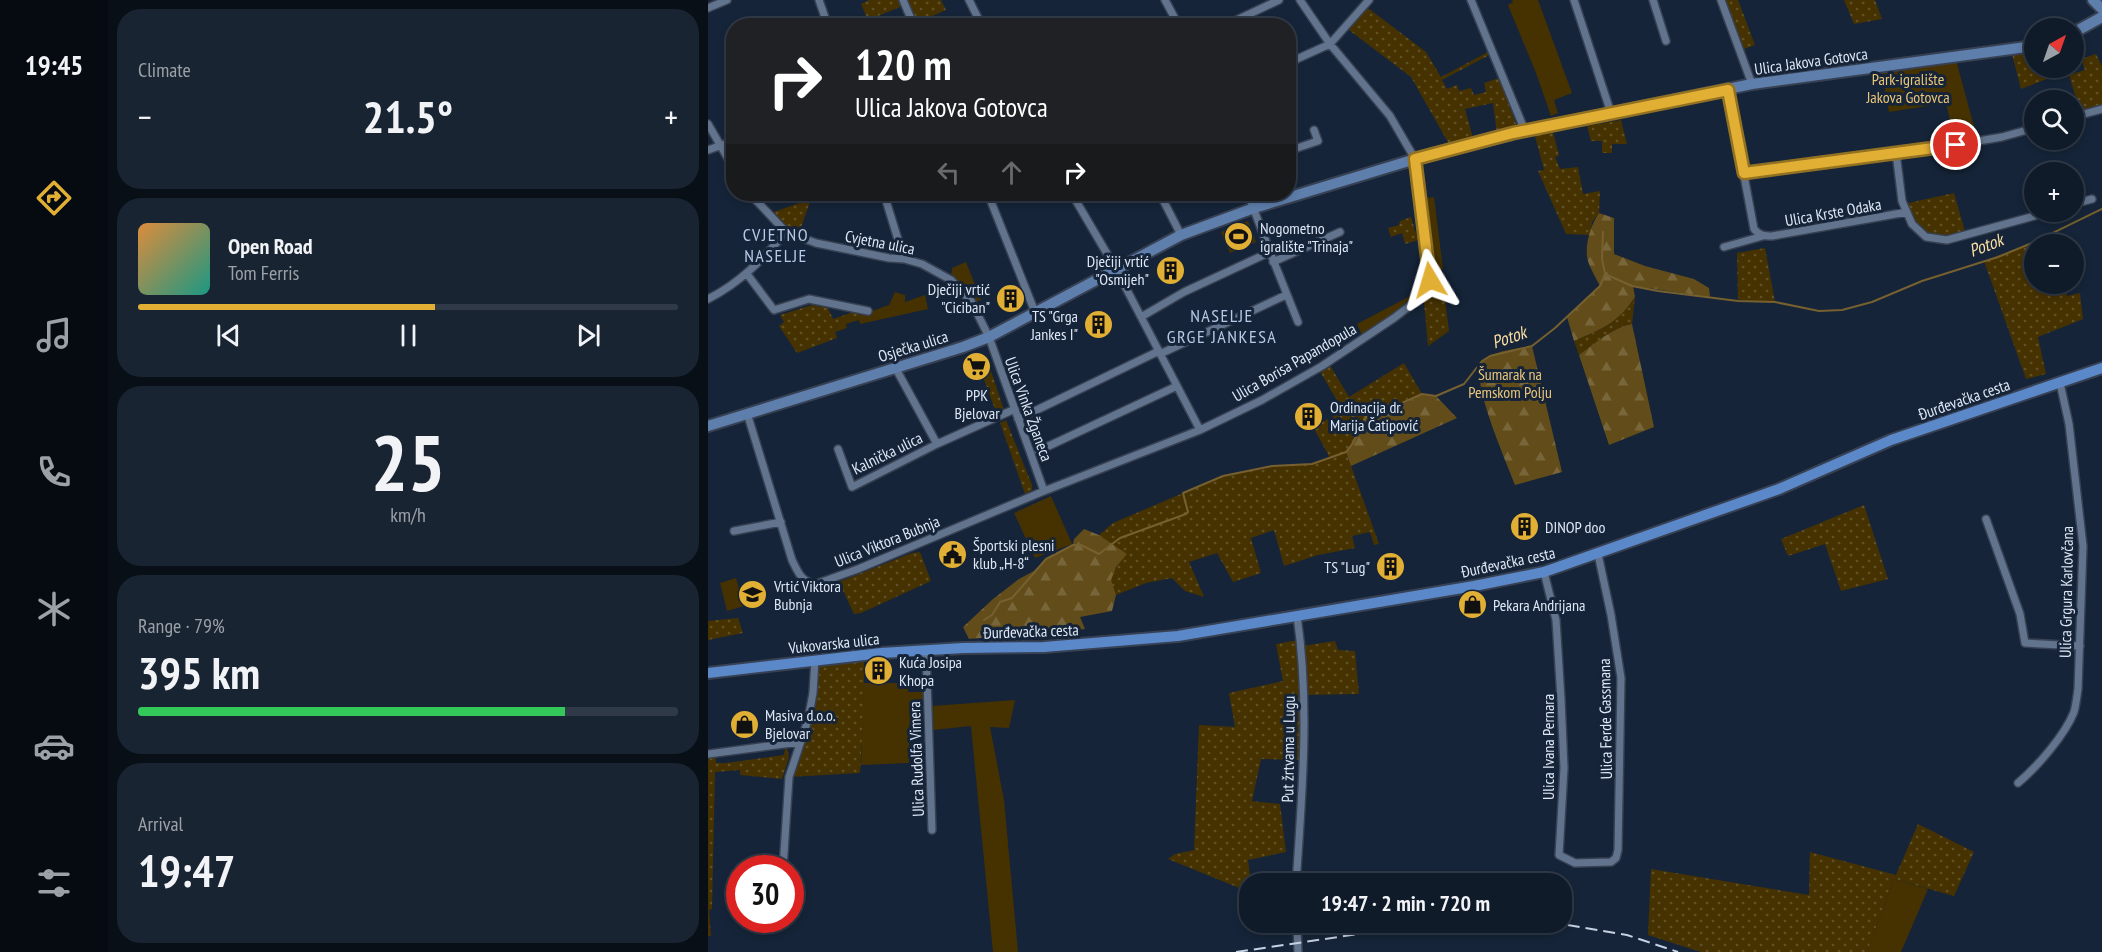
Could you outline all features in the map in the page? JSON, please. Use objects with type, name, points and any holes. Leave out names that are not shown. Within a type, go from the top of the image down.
[{"type":"main road","name":"Đurđevačka cesta","points":[[963,648],[1044,647],[1178,636],[1544,572],[1779,489],[1891,440],[2102,368]]},
{"type":"main road","name":"Vukovarska ulica","points":[[708,673],[815,660],[963,648]]},
{"type":"street","points":[[708,8],[727,0]]},
{"type":"street","points":[[819,0],[825,18]]},
{"type":"street","points":[[903,0],[911,18]]},
{"type":"street","points":[[969,0],[978,18]]},
{"type":"street","points":[[1165,0],[1175,18]]},
{"type":"street","points":[[1241,18],[1279,0]]},
{"type":"street","points":[[1300,0],[1335,52],[1389,116],[1415,159]]},
{"type":"street","points":[[1296,59],[1330,44],[1369,0]]},
{"type":"street","points":[[1471,0],[1525,131]]},
{"type":"street","points":[[1574,0],[1611,113]]},
{"type":"street","points":[[1653,0],[1666,41]]},
{"type":"street","points":[[1721,0],[1752,84]]},
{"type":"street","points":[[2093,0],[2102,9]]},
{"type":"street","points":[[2084,27],[2102,17]]},
{"type":"street","name":"Ulica Jakova Gotovca","points":[[1296,195],[1415,159],[1525,131],[1752,84],[2024,47]]},
{"type":"street","points":[[1728,90],[1754,229],[1762,237]]},
{"type":"street","points":[[2084,114],[2102,109]]},
{"type":"street","points":[[708,124],[726,156]]},
{"type":"street","points":[[1296,148],[1318,141],[1314,130]]},
{"type":"street","points":[[1744,173],[1994,139],[2024,131]]},
{"type":"street","points":[[708,150],[726,143]]},
{"type":"street","points":[[1896,153],[1902,201],[1912,224],[1926,237],[1947,240],[2024,219]]},
{"type":"street","name":"Ulica Borisa Papandopula","points":[[1044,491],[1200,430],[1262,400],[1318,368],[1420,298],[1430,280],[1415,159]]},
{"type":"street","points":[[2084,201],[2092,199]]},
{"type":"street","name":"Cvjetna ulica","points":[[757,201],[786,232],[816,243],[922,264],[951,280],[971,301],[989,337]]},
{"type":"street","points":[[886,201],[904,259]]},
{"type":"street","points":[[991,201],[1035,312]]},
{"type":"street","points":[[1076,201],[1116,269],[1200,430]]},
{"type":"street","points":[[1164,201],[1181,235]]},
{"type":"street","points":[[1251,201],[1298,322]]},
{"type":"street","name":"Ulica Jakova Gotovca","points":[[1116,269],[1181,235],[1277,201]]},
{"type":"street","name":"Ulica Krste Odaka","points":[[1724,246],[1762,237],[1907,212]]},
{"type":"street","points":[[708,299],[741,280],[786,232]]},
{"type":"street","points":[[1273,262],[1340,232]]},
{"type":"street","points":[[1141,317],[1184,292],[1270,252]]},
{"type":"street","name":"Osječka ulica","points":[[708,426],[989,337],[1116,269]]},
{"type":"street","points":[[747,274],[774,310],[809,299],[868,311]]},
{"type":"street","points":[[1018,419],[1286,295]]},
{"type":"street","name":"Ulica Vinka Žganeca","points":[[989,337],[1044,491]]},
{"type":"street","name":"Kalnička ulica","points":[[895,367],[937,444]]},
{"type":"street","name":"Ulica Grgura Karlovčana","points":[[2018,783],[2046,754],[2064,730],[2074,711],[2078,689],[2083,546],[2069,424],[2060,382]]},
{"type":"street","points":[[1038,452],[1177,386]]},
{"type":"street","name":"Kalnička ulica","points":[[838,449],[852,487],[937,444],[1015,409]]},
{"type":"street","name":"Ulica Viktora Bubnja","points":[[747,413],[792,560],[800,578],[809,583],[816,584],[858,569],[1044,491]]},
{"type":"street","points":[[1986,519],[2020,614],[2025,643],[2080,646]]},
{"type":"street","points":[[734,531],[781,522]]},
{"type":"street","name":"Ulica Ferde Gassmana","points":[[1598,554],[1621,678],[1618,850]]},
{"type":"street","name":"Ulica Ivana Pernara","points":[[1544,572],[1556,620],[1562,699],[1564,768],[1559,855],[1575,863],[1611,862],[1616,858],[1618,850]]},
{"type":"street","name":"Put žrtvama u Lugu","points":[[1297,616],[1301,643],[1304,760],[1297,873]]},
{"type":"street","name":"Ulica Rudolfa Vimera","points":[[926,650],[932,830]]},
{"type":"street","points":[[784,855],[789,777],[812,699],[815,660]]},
{"type":"street","points":[[708,754],[799,742]]},
{"type":"street","points":[[1297,933],[1298,952]]},
{"type":"green space","points":[[869,0],[941,0],[946,10],[928,18],[911,18],[905,5],[873,18],[867,18],[861,4]]},
{"type":"green space","points":[[1512,0],[1538,0],[1572,93],[1554,100],[1558,113],[1551,116],[1508,5],[1513,2]]},
{"type":"green space","points":[[1721,0],[1738,0],[1755,45],[1741,50]]},
{"type":"green space","points":[[1844,0],[1875,0],[1882,19],[1854,24]]},
{"type":"green space","points":[[1364,5],[1426,52],[1441,77],[1492,50],[1493,53],[1442,80],[1447,89],[1457,85],[1459,91],[1471,88],[1474,95],[1486,92],[1484,83],[1499,78],[1517,127],[1497,134],[1493,103],[1465,109],[1473,138],[1449,144],[1411,77],[1345,27]]},
{"type":"green space","points":[[2024,51],[2024,78],[2047,79],[2021,89],[2012,54]]},
{"type":"green space","points":[[2096,54],[2102,66],[2102,109],[2084,114],[2084,90],[2074,90],[2070,78],[2084,78],[2084,58]]},
{"type":"green space","name":"Park-igralište Jakova Gotovca","points":[[1956,60],[1978,141],[1956,145],[1946,103],[1889,112],[1882,72]]},
{"type":"green space","points":[[1621,120],[1627,144],[1612,144],[1612,153],[1602,153],[1602,141],[1591,141],[1587,126]]},
{"type":"green space","points":[[1553,132],[1559,156],[1555,157],[1560,169],[1578,167],[1583,194],[1600,191],[1599,213],[1592,222],[1590,235],[1566,234],[1538,171],[1544,170],[1535,136]]},
{"type":"green space","points":[[1954,193],[1966,235],[1954,238],[1943,239],[1927,236],[1920,231],[1904,204]]},
{"type":"green space","points":[[1434,197],[1443,269],[1436,270],[1427,198]]},
{"type":"green space","points":[[810,201],[798,236],[786,232],[768,214]]},
{"type":"green space","name":"Šumarak na Pemskom Polju","points":[[1599,213],[1614,218],[1614,254],[1645,266],[1694,279],[1709,288],[1710,297],[1633,286],[1635,297],[1622,313],[1601,328],[1574,341],[1567,317],[1600,286],[1587,258],[1590,231]]},
{"type":"green space","points":[[1411,217],[1418,240],[1405,244],[1402,233],[1391,237],[1388,228],[1399,225],[1400,221]]},
{"type":"green space","name":"Nogometno igralište \"Trinaja\"","points":[[1248,221],[1256,242],[1230,253],[1221,232]]},
{"type":"green space","points":[[1432,241],[1436,270],[1441,269],[1449,331],[1428,346],[1424,302],[1420,298],[1430,280],[1425,242]]},
{"type":"green space","points":[[2024,245],[2024,294],[2066,294],[2067,296],[2080,294],[2083,319],[2038,337],[2046,374],[2026,379],[1984,261]]},
{"type":"green space","points":[[1765,248],[1775,302],[1738,300],[1737,253]]},
{"type":"green space","points":[[966,262],[981,300],[972,303],[951,280],[952,268]]},
{"type":"green space","points":[[895,292],[905,295],[905,302],[925,295],[928,309],[860,324],[859,320],[846,324],[847,328],[835,332],[832,325],[889,305]]},
{"type":"green space","points":[[1418,292],[1419,296],[1362,335],[1357,324]]},
{"type":"green space","points":[[1635,297],[1632,324],[1611,332],[1579,355],[1574,341],[1615,319]]},
{"type":"green space","points":[[812,305],[828,308],[833,319],[856,311],[867,313],[833,325],[837,338],[797,353],[779,326],[784,322],[780,315]]},
{"type":"green space","name":"Šumarak na Pemskom Polju","points":[[1632,324],[1654,427],[1609,445],[1579,355],[1611,332]]},
{"type":"green space","name":"Šumarak na Pemskom Polju","points":[[1532,346],[1562,472],[1515,485],[1490,421],[1479,370],[1483,361],[1493,354]]},
{"type":"green space","points":[[1328,362],[1349,397],[1404,363],[1422,394],[1387,408],[1360,427],[1346,452],[1379,544],[1374,545],[1370,532],[1352,536],[1355,548],[1318,555],[1284,566],[1274,530],[1251,538],[1261,573],[1233,582],[1217,553],[1189,562],[1204,597],[1185,591],[1172,578],[1146,583],[1116,595],[1110,580],[1126,554],[1099,535],[1113,523],[1223,476],[1272,466],[1312,464],[1330,458],[1313,427],[1343,411],[1318,368]]},
{"type":"green space","points":[[991,371],[1004,410],[1000,413],[996,412],[982,374]]},
{"type":"green space","name":"Šumarak na Pemskom Polju","points":[[1422,394],[1436,396],[1457,418],[1351,466],[1346,452],[1362,421],[1370,411],[1399,405]]},
{"type":"green space","points":[[1006,420],[1032,485],[1032,490],[1025,494],[1000,423]]},
{"type":"green space","points":[[1051,496],[1072,544],[1035,558],[1014,513]]},
{"type":"green space","points":[[1864,505],[1888,579],[1841,591],[1825,544],[1788,556],[1781,539]]},
{"type":"green space","points":[[1084,529],[1099,535],[1127,554],[1116,567],[1111,580],[1116,595],[1112,611],[1080,617],[1085,629],[969,639],[963,627],[1019,579],[1034,571],[1046,559],[1073,545],[1074,539]]},
{"type":"green space","points":[[920,552],[931,581],[861,613],[854,614],[839,582],[912,553]]},
{"type":"green space","points":[[736,578],[744,606],[727,611],[720,583]]},
{"type":"green space","points":[[738,618],[743,633],[708,640],[708,621]]},
{"type":"green space","points":[[1298,640],[1302,646],[1335,641],[1338,650],[1355,651],[1359,694],[1303,695],[1303,760],[1261,759],[1252,801],[1280,804],[1286,852],[1248,860],[1250,873],[1239,873],[1239,888],[1168,859],[1175,854],[1194,850],[1199,725],[1235,727],[1229,693],[1283,681],[1276,644]]},
{"type":"green space","points":[[864,659],[860,773],[789,777],[806,725],[814,666]]},
{"type":"green space","points":[[864,683],[907,683],[908,692],[927,692],[928,723],[909,725],[909,763],[861,765]]},
{"type":"green space","points":[[1015,700],[1009,728],[990,727],[1004,800],[1018,952],[993,952],[971,726],[933,730],[932,706]]},
{"type":"green space","points":[[787,747],[789,757],[782,779],[740,775],[740,770],[715,772],[712,909],[709,910],[711,936],[708,936],[708,760],[716,755],[716,763],[726,763],[784,755]]},
{"type":"green space","points":[[1918,824],[1974,852],[1954,896],[1894,879],[1867,952],[1701,952],[1648,935],[1651,869],[1809,895],[1810,852],[1896,875]]},
{"type":"green space","points":[[1894,879],[1928,889],[1901,952],[1867,952]]},
{"type":"waterway","name":"Potok","points":[[984,620],[992,615],[1000,602],[1012,598],[1046,559],[1073,545],[1081,545],[1099,554],[1120,538],[1186,514],[1188,512],[1183,493],[1223,476],[1272,466],[1312,464],[1346,452],[1365,418],[1375,408],[1387,408],[1422,394],[1436,396],[1464,384],[1482,361],[1490,356],[1532,346],[1600,286],[1605,274],[1632,286],[1658,291],[1738,301],[1775,302],[1819,311],[1842,310],[1872,302],[1922,281],[1998,257],[2102,209]]},
{"type":"waterway","points":[[1603,232],[1602,259],[1605,274]]},
{"type":"railway","points":[[1572,926],[1627,935],[1678,952]]},
{"type":"railway","points":[[1236,952],[1365,933]]},
{"type":"place","name":"Nogometno igralište \"Trinaja\"","points":[[1239,237]]},
{"type":"place","name":"Dječiji vrtić \"Osmijeh\"","points":[[1170,270]]},
{"type":"place","name":"Dječiji vrtić \"Ciciban\"","points":[[1011,298]]},
{"type":"place","name":"TS \"Grga Jankes I\"","points":[[1099,325]]},
{"type":"place","name":"PPK Bjelovar","points":[[977,367]]},
{"type":"place","name":"Ordinacija dr. Marija Čatipović","points":[[1309,416]]},
{"type":"place","name":"DINOP doo","points":[[1524,527]]},
{"type":"place","name":"Športski plesni klub „H-8“","points":[[952,554]]},
{"type":"place","name":"TS \"Lug\"","points":[[1391,567]]},
{"type":"place","name":"Vrtić Viktora Bubnja","points":[[753,595]]},
{"type":"place","name":"Pekara Andrijana","points":[[1472,605]]},
{"type":"place","name":"Kuća Josipa Khopa","points":[[878,671]]},
{"type":"place","name":"Masiva d.o.o. Bjelovar","points":[[744,724]]},
{"type":"district","name":"CVJETNO NASELJE","points":[[776,244]]},
{"type":"district","name":"NASELJE GRGE JANKESA","points":[[1222,325]]},
{"type":"route","points":[[1430,280],[1415,159],[1476,142],[1728,90],[1744,173],[1956,145]]}]
